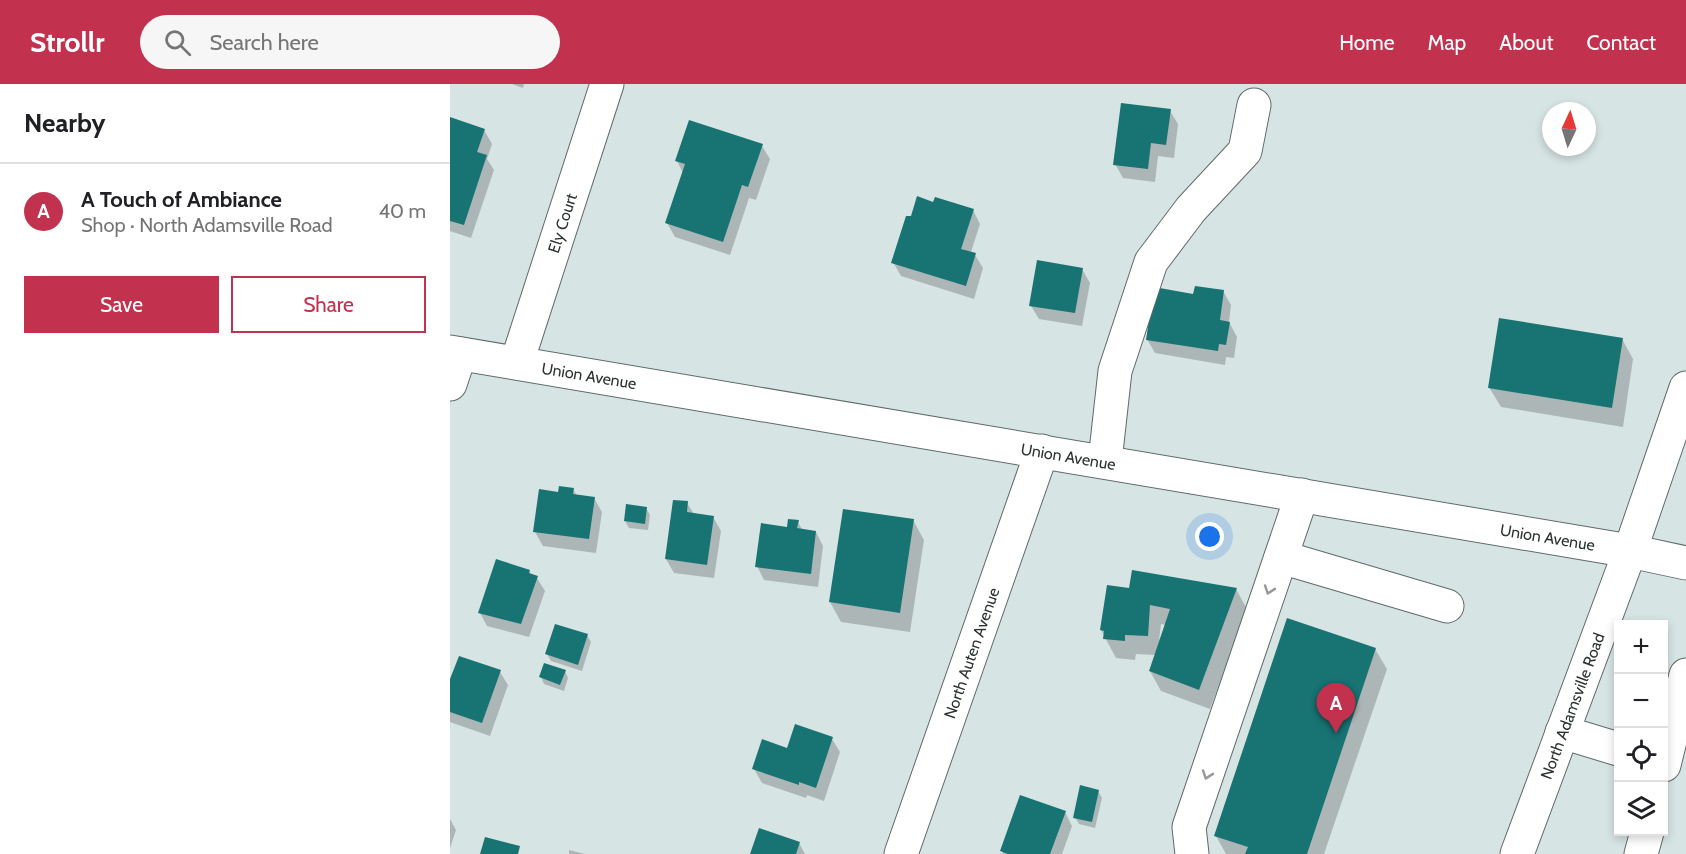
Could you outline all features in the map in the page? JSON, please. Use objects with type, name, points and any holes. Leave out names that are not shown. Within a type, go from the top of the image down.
[{"type":"street","name":"Ely Court","points":[[517,362],[607,84]]},
{"type":"street","points":[[1105,461],[1115,371],[1151,262],[1191,209],[1245,151],[1254,105]]},
{"type":"street","name":"Union Avenue","points":[[453,363],[517,362],[1686,562]]},
{"type":"street","name":"North Adamsville Road","points":[[1517,854],[1630,551],[1686,388]]},
{"type":"street","name":"North Auten Avenue","points":[[901,854],[1042,451]]},
{"type":"street","points":[[1192,854],[1189,827],[1302,495]]},
{"type":"street","points":[[1281,557],[1448,606]]},
{"type":"street","points":[[1668,747],[1686,675]]},
{"type":"street","points":[[1562,732],[1614,748]]},
{"type":"street","points":[[1641,854],[1646,836]]},
{"type":"building","points":[[1121,103],[1171,109],[1166,145],[1151,143],[1148,169],[1113,165]]},
{"type":"building","points":[[450,117],[485,129],[477,152],[487,155],[464,225],[450,221]]},
{"type":"building","points":[[689,120],[763,144],[748,187],[742,185],[723,242],[665,223],[685,164],[675,161]]},
{"type":"building","points":[[917,196],[933,202],[935,197],[974,209],[961,249],[976,253],[966,286],[891,263],[906,216],[911,216]]},
{"type":"building","points":[[1037,260],[1083,268],[1075,313],[1029,306]]},
{"type":"building","points":[[1195,286],[1224,290],[1220,320],[1230,322],[1226,345],[1219,344],[1218,351],[1146,340],[1154,287],[1193,294]]},
{"type":"building","points":[[1499,318],[1623,338],[1612,408],[1488,388]]},
{"type":"building","points":[[559,486],[574,488],[573,494],[595,497],[589,539],[533,532],[539,489],[558,492]]},
{"type":"building","points":[[673,500],[688,501],[687,512],[714,516],[707,565],[665,559]]},
{"type":"building","points":[[626,504],[647,507],[645,524],[624,521]]},
{"type":"building","points":[[843,509],[914,519],[900,613],[829,602]]},
{"type":"building","points":[[788,519],[799,520],[797,528],[816,531],[811,574],[755,567],[761,523],[787,527]]},
{"type":"building","points":[[496,559],[530,570],[529,573],[538,576],[521,624],[478,613]]},
{"type":"building","points":[[1132,570],[1237,588],[1199,690],[1149,671],[1170,609],[1150,605],[1148,636],[1125,635],[1125,641],[1103,639],[1104,631],[1100,630],[1107,585],[1129,588]]},
{"type":"building","points":[[1287,618],[1376,648],[1307,854],[1245,854],[1248,847],[1214,836]]},
{"type":"building","points":[[555,624],[588,634],[578,665],[545,654]]},
{"type":"building","points":[[459,656],[501,670],[482,723],[450,712],[450,679]]},
{"type":"building","points":[[544,663],[566,670],[560,685],[539,677]]},
{"type":"building","points":[[795,724],[833,737],[816,788],[799,782],[799,785],[752,769],[762,739],[787,748]]},
{"type":"building","points":[[1080,785],[1099,790],[1092,822],[1073,818]]},
{"type":"building","points":[[1020,795],[1066,811],[1050,854],[1008,854],[1000,851]]},
{"type":"building","points":[[759,828],[800,842],[796,854],[750,854]]},
{"type":"building","points":[[485,837],[520,846],[518,854],[480,854]]},
{"type":"place","name":"A Touch of Ambiance","points":[[1336,733]]}]
